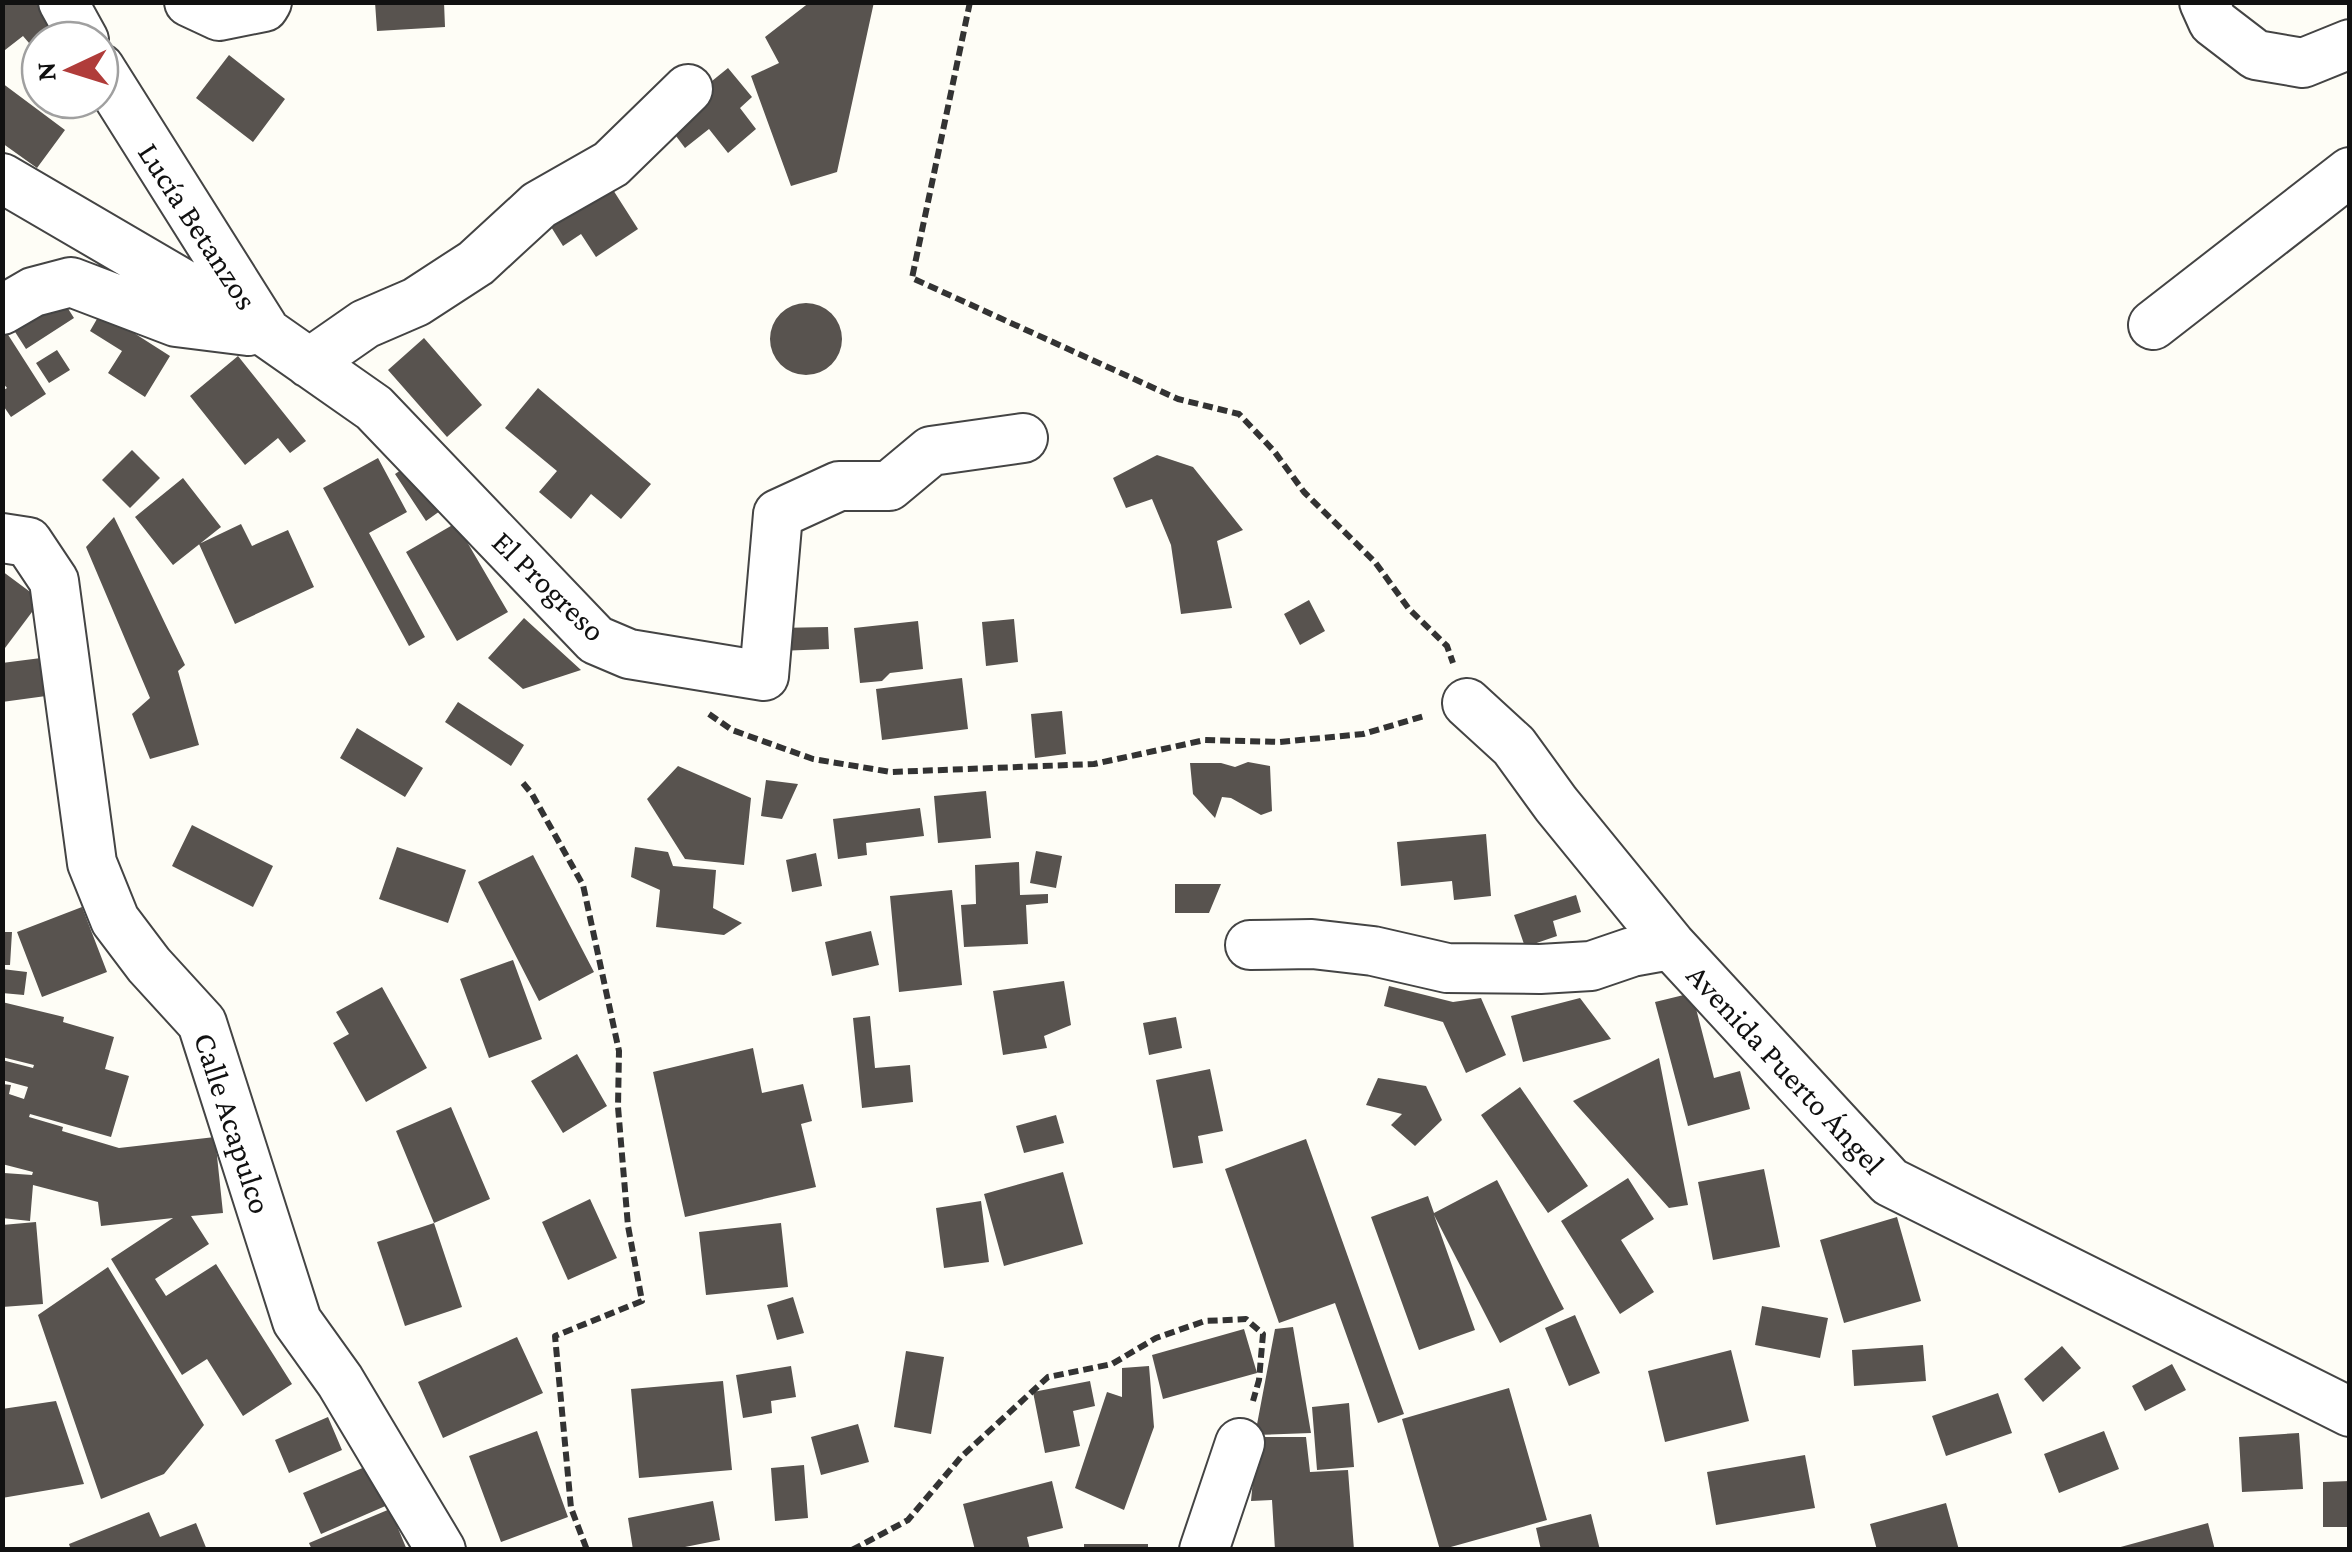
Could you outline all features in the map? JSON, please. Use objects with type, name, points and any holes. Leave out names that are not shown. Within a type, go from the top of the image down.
[{"type":"street","points":[[190,2],[219,16],[264,7],[267,2]]},
{"type":"street","points":[[2204,2],[2213,22],[2256,55],[2303,63],[2350,44]]},
{"type":"street","points":[[309,363],[365,324],[416,302],[476,263],[540,205],[611,164],[688,89]]},
{"type":"street","name":"Lucía Betanzos","points":[[120,100],[267,333]]},
{"type":"street","points":[[2153,325],[2350,172]]},
{"type":"street","name":"El Progreso","points":[[2,178],[267,333],[374,408],[596,640],[628,654],[764,676],[778,514],[839,486],[889,486],[931,452],[1023,438]]},
{"type":"street","points":[[2,310],[34,292],[71,282],[176,322],[267,333]]},
{"type":"street","name":"Calle Acapulco","points":[[2,538],[28,542],[54,581],[92,863],[115,920],[148,965],[202,1023],[297,1321],[340,1381],[441,1550]]},
{"type":"street","name":"Avenida Puerto Ángel","points":[[1467,703],[1514,746],[1556,804],[1672,945],[1890,1182],[2350,1412]]},
{"type":"street","points":[[1250,945],[1312,944],[1374,951],[1447,968],[1540,969],[1591,966],[1632,952],[1672,945]]},
{"type":"street","points":[[1204,1550],[1240,1443]]},
{"type":"path","points":[[694,704],[732,730],[813,759],[890,772],[1094,764],[1205,740],[1280,742],[1364,734],[1467,703],[1447,646],[1409,609],[1376,562],[1304,492],[1238,414],[1178,399],[912,278],[970,2]]},
{"type":"path","points":[[523,783],[583,885],[619,1051],[618,1107],[628,1226],[642,1301],[555,1336],[571,1508],[586,1550]]},
{"type":"path","points":[[852,1550],[908,1520],[961,1456],[1048,1377],[1112,1364],[1156,1338],[1205,1322],[1246,1319],[1264,1334],[1258,1380],[1240,1443]]},
{"type":"building","points":[[2,2],[47,2],[62,20],[20,20],[20,38],[5,50]]},
{"type":"building","points":[[375,2],[444,2],[445,27],[377,31]]},
{"type":"building","points":[[810,2],[874,2],[837,172],[791,186],[751,76],[779,63],[765,37]]},
{"type":"building","points":[[229,55],[285,99],[253,142],[196,98]]},
{"type":"building","points":[[728,68],[752,97],[740,108],[756,129],[728,153],[709,129],[685,148],[664,120]]},
{"type":"building","points":[[2,83],[20,96],[20,120],[52,120],[65,130],[37,168],[2,143]]},
{"type":"building","points":[[608,182],[638,229],[596,257],[581,234],[563,246],[548,222]]},
{"type":"building","points":[[58,293],[74,318],[26,349],[10,324]]},
{"type":"building","points":[[806,303],[820,305],[832,313],[840,325],[840,353],[832,365],[820,373],[806,375],[792,373],[780,365],[772,353],[770,339],[772,325],[780,313],[792,305]]},
{"type":"building","points":[[101,312],[170,356],[145,397],[108,373],[122,351],[90,331]]},
{"type":"building","points":[[5,330],[46,394],[11,417],[2,404],[2,391],[7,388],[2,382]]},
{"type":"building","points":[[424,338],[482,405],[447,437],[388,370]]},
{"type":"building","points":[[57,350],[70,370],[49,383],[36,363]]},
{"type":"building","points":[[238,356],[306,441],[290,453],[278,438],[245,465],[190,396]]},
{"type":"building","points":[[538,388],[651,484],[621,519],[591,494],[571,519],[539,492],[557,471],[505,428]]},
{"type":"building","points":[[132,450],[160,478],[130,508],[102,480]]},
{"type":"building","points":[[1157,455],[1193,467],[1243,530],[1217,541],[1232,608],[1181,614],[1171,545],[1152,499],[1126,508],[1113,478]]},
{"type":"building","points":[[378,458],[407,512],[369,533],[425,637],[409,646],[323,488]]},
{"type":"building","points":[[416,460],[447,506],[426,521],[395,474]]},
{"type":"building","points":[[183,478],[221,527],[173,565],[135,517]]},
{"type":"building","points":[[114,517],[185,665],[178,671],[199,745],[150,759],[132,714],[150,698],[86,547]]},
{"type":"building","points":[[456,523],[508,612],[457,641],[406,552]]},
{"type":"building","points":[[241,524],[252,546],[288,530],[314,587],[235,624],[199,544]]},
{"type":"building","points":[[2,571],[41,600],[2,652]]},
{"type":"building","points":[[1309,600],[1325,631],[1300,645],[1284,614]]},
{"type":"building","points":[[524,618],[581,670],[523,689],[488,658]]},
{"type":"building","points":[[1014,619],[1018,662],[986,666],[982,622]]},
{"type":"building","points":[[918,621],[923,669],[890,673],[882,681],[860,683],[854,628]]},
{"type":"building","points":[[828,627],[829,649],[778,651],[777,628]]},
{"type":"building","points":[[41,658],[46,696],[2,702],[2,663]]},
{"type":"building","points":[[962,678],[968,729],[882,740],[876,689]]},
{"type":"building","points":[[458,702],[524,745],[511,766],[445,722]]},
{"type":"building","points":[[1062,711],[1066,754],[1035,758],[1031,714]]},
{"type":"building","points":[[357,728],[423,768],[405,797],[340,758]]},
{"type":"building","points":[[1248,762],[1270,766],[1272,811],[1261,815],[1222,797],[1215,818],[1193,794],[1190,763],[1235,767]]},
{"type":"building","points":[[678,766],[751,798],[744,865],[685,859],[647,799]]},
{"type":"building","points":[[766,780],[798,784],[782,819],[761,816]]},
{"type":"building","points":[[986,791],[991,838],[938,843],[934,796]]},
{"type":"building","points":[[920,808],[924,836],[866,843],[867,855],[838,859],[833,819]]},
{"type":"building","points":[[192,825],[273,866],[253,907],[172,866]]},
{"type":"building","points":[[1486,834],[1491,896],[1454,900],[1452,881],[1401,886],[1397,842]]},
{"type":"building","points":[[397,847],[466,870],[448,923],[379,899]]},
{"type":"building","points":[[635,847],[668,852],[673,866],[716,870],[713,908],[742,923],[724,935],[656,927],[660,890],[631,877]]},
{"type":"building","points":[[1036,851],[1062,856],[1056,888],[1030,883]]},
{"type":"building","points":[[816,853],[822,886],[792,892],[786,860]]},
{"type":"building","points":[[533,855],[594,972],[539,1001],[478,882]]},
{"type":"building","points":[[1019,862],[1020,895],[1048,894],[1048,903],[1026,905],[1028,944],[964,947],[961,905],[976,904],[975,865]]},
{"type":"building","points":[[1175,884],[1221,884],[1209,913],[1175,913]]},
{"type":"building","points":[[952,890],[962,985],[899,992],[890,896]]},
{"type":"building","points":[[1576,895],[1581,912],[1553,921],[1557,936],[1525,947],[1514,915]]},
{"type":"building","points":[[82,907],[107,972],[42,997],[17,932]]},
{"type":"building","points":[[871,931],[879,965],[832,976],[825,942]]},
{"type":"building","points":[[2,932],[12,932],[10,965],[2,965]]},
{"type":"building","points":[[513,960],[542,1039],[489,1058],[460,979]]},
{"type":"building","points":[[2,969],[27,972],[24,995],[2,993]]},
{"type":"building","points":[[1064,981],[1071,1025],[1044,1036],[1047,1048],[1003,1055],[993,991]]},
{"type":"building","points":[[1389,986],[1453,1002],[1481,998],[1506,1055],[1466,1073],[1443,1022],[1384,1006]]},
{"type":"building","points":[[382,987],[427,1068],[366,1102],[333,1043],[349,1034],[336,1012]]},
{"type":"building","points":[[1692,993],[1714,1078],[1740,1071],[1750,1109],[1688,1126],[1655,1002]]},
{"type":"building","points":[[1580,998],[1611,1039],[1523,1062],[1511,1016]]},
{"type":"building","points":[[2,1002],[64,1017],[63,1022],[114,1037],[105,1069],[129,1076],[111,1137],[30,1114],[29,1117],[119,1148],[215,1137],[223,1213],[191,1216],[209,1244],[155,1279],[166,1296],[216,1264],[292,1384],[243,1416],[207,1359],[182,1375],[111,1259],[173,1218],[101,1226],[98,1202],[33,1185],[30,1221],[2,1218],[4,1173],[33,1172],[2,1164],[2,1084],[11,1085],[9,1094],[24,1099],[28,1087],[2,1080],[2,1060],[33,1068],[34,1065],[2,1057]]},
{"type":"building","points":[[870,1016],[875,1068],[910,1065],[913,1102],[862,1108],[853,1018]]},
{"type":"building","points":[[1176,1017],[1182,1048],[1149,1055],[1143,1023]]},
{"type":"building","points":[[753,1048],[762,1093],[803,1084],[812,1121],[801,1124],[816,1187],[685,1217],[653,1072]]},
{"type":"building","points":[[577,1054],[607,1106],[563,1133],[531,1081]]},
{"type":"building","points":[[1659,1058],[1688,1205],[1669,1208],[1573,1101]]},
{"type":"building","points":[[1210,1069],[1223,1131],[1198,1136],[1203,1163],[1173,1168],[1156,1080]]},
{"type":"building","points":[[1378,1078],[1426,1086],[1442,1120],[1415,1146],[1391,1125],[1402,1114],[1366,1105]]},
{"type":"building","points":[[1520,1087],[1588,1186],[1548,1213],[1481,1115]]},
{"type":"building","points":[[451,1107],[490,1199],[434,1223],[396,1131]]},
{"type":"building","points":[[1056,1115],[1064,1143],[1024,1153],[1016,1126]]},
{"type":"building","points":[[1306,1139],[1404,1414],[1378,1423],[1335,1303],[1279,1323],[1225,1169]]},
{"type":"building","points":[[1764,1169],[1780,1247],[1713,1260],[1698,1182]]},
{"type":"building","points":[[1063,1172],[1083,1244],[1004,1266],[984,1194]]},
{"type":"building","points":[[1628,1178],[1654,1219],[1621,1240],[1654,1292],[1620,1314],[1561,1221]]},
{"type":"building","points":[[1497,1180],[1564,1309],[1500,1343],[1434,1215],[1475,1330],[1419,1350],[1371,1217],[1428,1196],[1434,1213]]},
{"type":"building","points":[[590,1199],[617,1258],[568,1280],[542,1222]]},
{"type":"building","points":[[981,1201],[989,1262],[944,1268],[936,1208]]},
{"type":"building","points":[[1897,1217],[1921,1301],[1844,1323],[1820,1240]]},
{"type":"building","points":[[36,1222],[43,1304],[2,1307],[2,1225]]},
{"type":"building","points":[[434,1223],[462,1307],[405,1326],[377,1242]]},
{"type":"building","points":[[781,1223],[788,1287],[706,1295],[699,1232]]},
{"type":"building","points":[[108,1267],[204,1425],[164,1474],[101,1499],[38,1315]]},
{"type":"building","points":[[793,1297],[804,1333],[777,1340],[767,1305]]},
{"type":"building","points":[[1762,1306],[1828,1318],[1820,1358],[1755,1345]]},
{"type":"building","points":[[1575,1315],[1600,1373],[1569,1386],[1545,1328]]},
{"type":"building","points":[[1293,1327],[1311,1433],[1255,1435],[1275,1329]]},
{"type":"building","points":[[1244,1329],[1257,1373],[1163,1399],[1152,1355]]},
{"type":"building","points":[[517,1337],[543,1393],[443,1438],[418,1382]]},
{"type":"building","points":[[1923,1345],[1926,1381],[1854,1386],[1852,1350]]},
{"type":"building","points":[[2062,1346],[2081,1368],[2043,1402],[2024,1379]]},
{"type":"building","points":[[1731,1350],[1749,1421],[1665,1442],[1648,1371]]},
{"type":"building","points":[[906,1351],[944,1357],[931,1434],[894,1427]]},
{"type":"building","points":[[2172,1364],[2186,1390],[2145,1411],[2132,1386]]},
{"type":"building","points":[[791,1366],[796,1397],[771,1401],[772,1413],[743,1418],[736,1375]]},
{"type":"building","points":[[1149,1366],[1154,1427],[1124,1510],[1075,1488],[1107,1392],[1122,1397],[1122,1368]]},
{"type":"building","points":[[723,1381],[732,1470],[639,1478],[631,1389]]},
{"type":"building","points":[[1090,1381],[1095,1406],[1073,1411],[1080,1446],[1045,1453],[1033,1392]]},
{"type":"building","points":[[1509,1388],[1547,1520],[1440,1550],[1402,1419]]},
{"type":"building","points":[[1998,1393],[2012,1433],[1946,1456],[1932,1416]]},
{"type":"building","points":[[56,1401],[84,1484],[2,1498],[2,1409]]},
{"type":"building","points":[[1349,1403],[1354,1467],[1317,1470],[1312,1407]]},
{"type":"building","points":[[328,1417],[342,1450],[289,1473],[275,1440]]},
{"type":"building","points":[[858,1424],[869,1462],[821,1475],[811,1437]]},
{"type":"building","points":[[537,1431],[568,1517],[501,1542],[469,1456]]},
{"type":"building","points":[[2104,1431],[2119,1469],[2059,1493],[2044,1454]]},
{"type":"building","points":[[2299,1433],[2303,1489],[2242,1492],[2239,1437]]},
{"type":"building","points":[[1257,1437],[1306,1437],[1310,1472],[1348,1470],[1354,1550],[1275,1550],[1272,1500],[1251,1501]]},
{"type":"building","points":[[1805,1455],[1815,1508],[1716,1525],[1707,1472]]},
{"type":"building","points":[[372,1464],[390,1504],[321,1534],[303,1493]]},
{"type":"building","points":[[804,1465],[808,1518],[775,1521],[771,1468]]},
{"type":"building","points":[[1052,1481],[1063,1528],[1027,1537],[1030,1550],[975,1550],[963,1504]]},
{"type":"building","points":[[2350,1481],[2350,1527],[2323,1527],[2323,1482]]},
{"type":"building","points":[[713,1501],[720,1540],[670,1550],[633,1550],[628,1518]]},
{"type":"building","points":[[1946,1503],[1959,1550],[1877,1550],[1870,1524]]},
{"type":"building","points":[[390,1509],[407,1550],[312,1550],[309,1543]]},
{"type":"building","points":[[149,1512],[160,1537],[196,1523],[207,1550],[71,1550],[69,1544]]},
{"type":"building","points":[[1591,1514],[1600,1550],[1541,1550],[1536,1528]]},
{"type":"building","points":[[2208,1523],[2215,1550],[2117,1550],[2117,1548]]},
{"type":"building","points":[[1084,1544],[1148,1544],[1148,1550],[1084,1550]]}]
